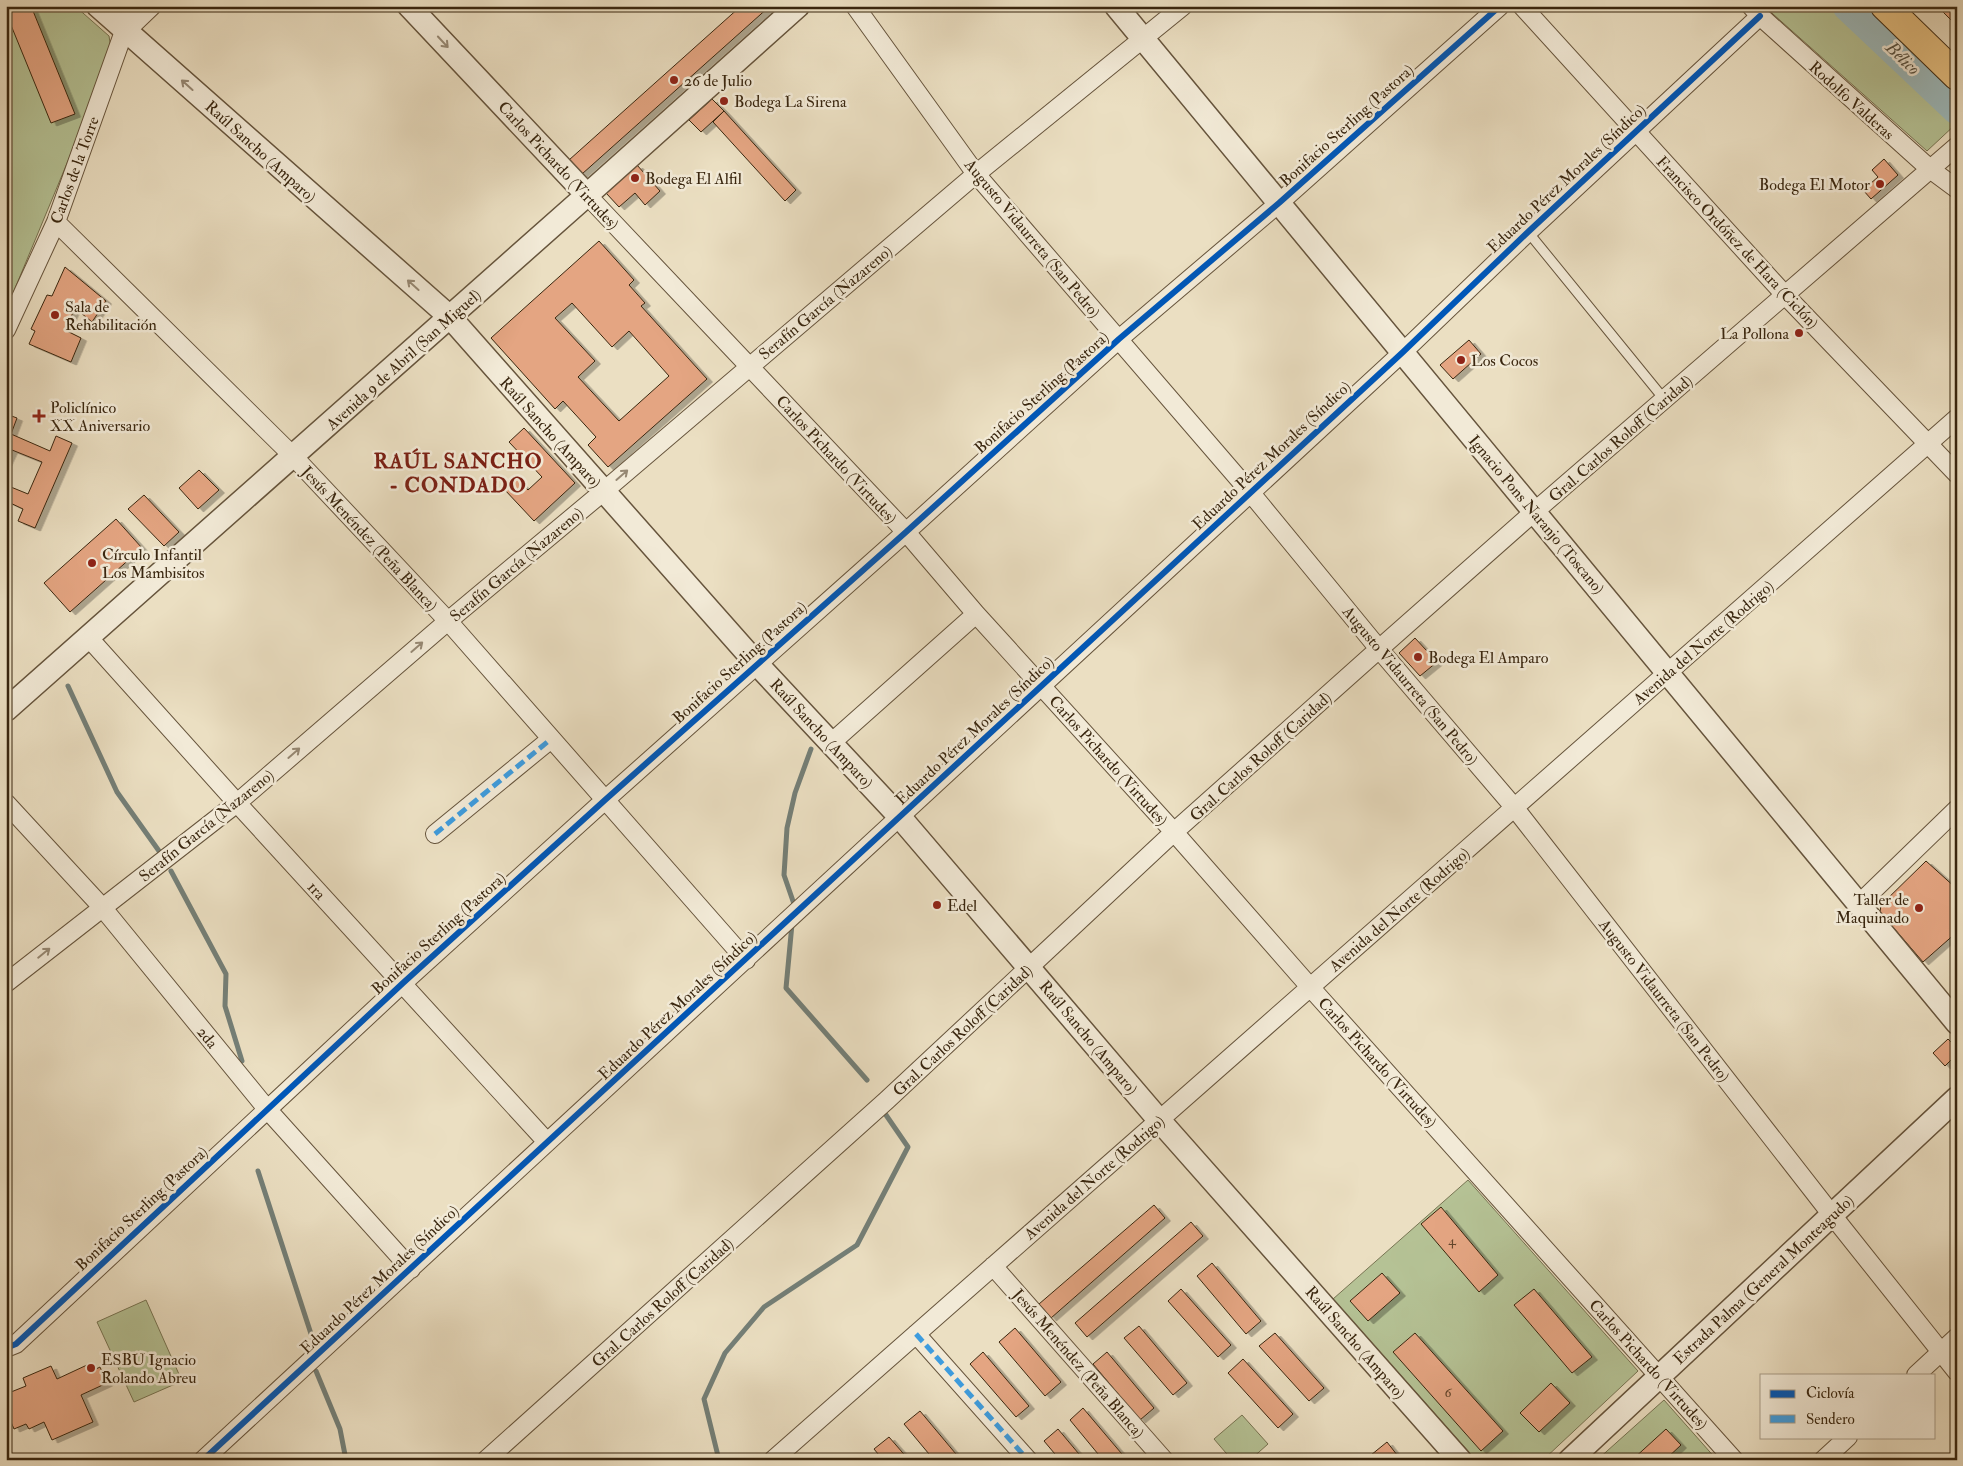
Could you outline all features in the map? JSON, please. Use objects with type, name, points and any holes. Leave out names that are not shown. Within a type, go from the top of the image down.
[{"type":"main road","points":[[1885,6],[1957,76]]},
{"type":"street","name":"Raúl Sancho (Amparo)","points":[[98,6],[450,318],[757,664],[899,816],[1159,1120],[1460,1460]]},
{"type":"street","name":"Carlos de la Torre","points":[[6,330],[56,222],[134,6]]},
{"type":"street","points":[[126,31],[152,6]]},
{"type":"street","name":"Carlos Pichardo (Virtudes)","points":[[409,6],[906,532],[976,614],[1174,832],[1310,987],[1734,1460]]},
{"type":"street","name":"Avenida 9 de Abril (San Miguel)","points":[[6,710],[450,318],[798,6]]},
{"type":"street","name":"Augusto Vidaurreta (San Pedro)","points":[[855,6],[976,174],[1250,492],[1379,649],[1514,807],[1957,1372]]},
{"type":"street","name":"Ignacio Pons Naranjo (Toscano)","points":[[1116,6],[1957,1023]]},
{"type":"street","name":"Serafín García (Nazareno)","points":[[6,984],[237,802],[976,174],[1183,6]]},
{"type":"street","name":"Bonifacio Sterling (Pastora)","points":[[6,1348],[16,1344],[403,983],[605,800],[1119,339],[1279,203],[1500,6]]},
{"type":"street","name":"Francisco Ordóñez de Hara (Ciclón)","points":[[1522,6],[1785,295],[1957,474]]},
{"type":"street","name":"Eduardo Pérez Morales (Síndico)","points":[[203,1460],[1403,352],[1636,131],[1755,11]]},
{"type":"street","name":"Rodolfo Valderas","points":[[1755,11],[1930,170],[1957,189]]},
{"type":"street","name":"Gral. Carlos Roloff (Caridad)","points":[[486,1460],[880,1107],[1174,832],[1534,512],[1957,146]]},
{"type":"street","name":"Jesús Menéndez (Peña Blanca)","points":[[56,222],[293,456],[448,621],[746,960]]},
{"type":"street","name":"Avenida del Norte (Rodrigo)","points":[[773,1460],[1957,418]]},
{"type":"street","points":[[831,743],[976,614]]},
{"type":"street","name":"1ra","points":[[88,637],[547,1142]]},
{"type":"street","points":[[435,834],[551,739]]},
{"type":"street","name":"2da","points":[[6,803],[102,907],[267,1109],[411,1269]]},
{"type":"street","points":[[1859,904],[1957,809]]},
{"type":"street","name":"Estrada Palma (General Monteagudo)","points":[[1570,1460],[1957,1098]]},
{"type":"street","name":"Jesús Menéndez (Peña Blanca)","points":[[993,1266],[1164,1460]]},
{"type":"street","points":[[916,1334],[1028,1460]]},
{"type":"street","points":[[1917,1374],[1957,1337]]},
{"type":"street","points":[[1824,1460],[1847,1438]]},
{"type":"lane","points":[[1528,232],[1664,399]]},
{"type":"green space","points":[[6,6],[75,6],[109,36],[112,55],[6,310]]},
{"type":"green space","points":[[1764,6],[1864,6],[1929,70],[1957,90],[1957,123],[1927,151]]},
{"type":"green space","points":[[1468,1180],[1638,1371],[1543,1460],[1476,1460],[1333,1299]]},
{"type":"green space","points":[[146,1300],[182,1381],[134,1402],[97,1322]]},
{"type":"green space","points":[[1664,1400],[1717,1460],[1597,1460]]},
{"type":"green space","points":[[1242,1415],[1268,1444],[1250,1460],[1232,1460],[1214,1439]]},
{"type":"building","points":[[6,6],[31,6],[75,114],[51,123],[6,13]]},
{"type":"building","name":"26 de Julio","points":[[741,6],[770,6],[582,174],[569,160]]},
{"type":"building","points":[[1937,6],[1957,6],[1957,18],[1953,22]]},
{"type":"building","points":[[712,99],[724,111],[701,132],[689,120]]},
{"type":"building","points":[[724,111],[796,190],[785,201],[713,122]]},
{"type":"building","name":"Bodega El Motor","points":[[1884,159],[1898,175],[1871,199],[1863,190],[1878,177],[1872,170]]},
{"type":"building","name":"Bodega El Alfil","points":[[637,165],[660,191],[645,205],[635,193],[619,207],[606,193]]},
{"type":"building","points":[[599,241],[634,280],[629,285],[645,303],[641,306],[707,379],[608,467],[588,445],[596,437],[563,401],[555,409],[491,338]],"holes":[[[572,303],[612,347],[629,331],[669,376],[619,421],[578,377],[595,361],[555,318]]]},
{"type":"building","name":"Sala de Rehabilitación","points":[[65,267],[106,301],[92,322],[75,308],[65,330],[81,338],[71,362],[29,344],[35,331],[31,329],[47,295],[52,296]]},
{"type":"building","name":"Los Cocos","points":[[1469,340],[1481,354],[1453,379],[1440,365]]},
{"type":"building","points":[[6,414],[17,418],[11,434],[50,451],[56,436],[72,443],[35,528],[18,521],[23,509],[6,501],[6,485],[28,494],[42,462],[12,450],[6,463]]},
{"type":"building","points":[[524,428],[575,483],[534,521],[504,489],[516,478],[528,490],[542,477],[509,442]]},
{"type":"building","points":[[199,470],[219,490],[198,509],[179,488]]},
{"type":"building","points":[[144,495],[179,532],[164,546],[128,509]]},
{"type":"building","points":[[116,519],[142,548],[70,612],[44,583]]},
{"type":"building","name":"Bodega El Amparo","points":[[1415,638],[1437,662],[1420,676],[1399,653]]},
{"type":"building","name":"Taller de Maquinado","points":[[1926,861],[1957,889],[1957,932],[1923,962],[1880,912],[1881,905]]},
{"type":"building","points":[[1948,1039],[1957,1048],[1957,1054],[1945,1066],[1933,1053]]},
{"type":"building","points":[[1154,1205],[1165,1218],[1051,1318],[1039,1304]]},
{"type":"building","points":[[1441,1207],[1498,1275],[1479,1292],[1421,1224]]},
{"type":"building","points":[[1191,1222],[1203,1236],[1087,1337],[1075,1323]]},
{"type":"building","points":[[1212,1263],[1261,1321],[1246,1334],[1197,1276]]},
{"type":"building","points":[[1382,1273],[1400,1293],[1368,1321],[1350,1301]]},
{"type":"building","points":[[1181,1289],[1231,1345],[1218,1357],[1168,1301]]},
{"type":"building","points":[[1534,1289],[1592,1357],[1572,1373],[1514,1305]]},
{"type":"building","points":[[1139,1326],[1187,1383],[1173,1395],[1124,1338]]},
{"type":"building","points":[[1015,1328],[1061,1382],[1045,1396],[999,1342]]},
{"type":"building","points":[[1275,1333],[1324,1388],[1309,1401],[1259,1346]]},
{"type":"building","points":[[1415,1333],[1503,1431],[1481,1451],[1393,1352]]},
{"type":"building","points":[[983,1352],[1029,1406],[1016,1417],[970,1364]]},
{"type":"building","points":[[1107,1352],[1154,1408],[1140,1420],[1093,1364]]},
{"type":"building","points":[[1243,1359],[1293,1414],[1278,1428],[1228,1373]]},
{"type":"building","points":[[87,1365],[90,1372],[100,1367],[107,1383],[81,1395],[93,1422],[52,1440],[44,1422],[29,1429],[26,1424],[14,1429],[11,1422],[6,1424],[6,1394],[26,1386],[23,1378],[51,1366],[57,1379]]},
{"type":"building","points":[[1551,1383],[1570,1403],[1539,1432],[1520,1413]]},
{"type":"building","points":[[1083,1408],[1127,1460],[1103,1460],[1070,1420]]},
{"type":"building","points":[[920,1411],[961,1460],[934,1460],[904,1424]]},
{"type":"building","points":[[1058,1429],[1084,1460],[1060,1460],[1044,1441]]},
{"type":"building","points":[[1666,1429],[1681,1445],[1665,1460],[1632,1460]]},
{"type":"building","points":[[889,1437],[909,1460],[883,1460],[874,1449]]},
{"type":"building","points":[[1387,1442],[1401,1460],[1374,1460],[1371,1455]]},
{"type":"waterway","name":"Bélico","points":[[1848,6],[1957,109]]},
{"type":"waterway","points":[[68,686],[117,792],[159,851]]},
{"type":"waterway","points":[[794,908],[784,875],[787,828],[795,793],[811,749]]},
{"type":"waterway","points":[[171,871],[226,974],[225,1006],[242,1061]]},
{"type":"waterway","points":[[792,924],[786,988],[867,1080]]},
{"type":"waterway","points":[[719,1460],[704,1399],[725,1353],[764,1307],[857,1245],[908,1147],[886,1115]]},
{"type":"waterway","points":[[258,1171],[313,1340]]},
{"type":"waterway","points":[[316,1371],[340,1429],[346,1460]]},
{"type":"marked path","points":[[435,834],[551,739]]},
{"type":"marked path","points":[[916,1334],[1028,1460]]},
{"type":"cycle path","points":[[6,1348],[16,1344],[403,983],[605,800],[1119,339],[1279,203],[1500,6]]},
{"type":"cycle path","points":[[203,1460],[1403,352],[1528,232],[1760,16]]},
{"type":"place","name":"26 de Julio","points":[[674,80]]},
{"type":"place","name":"Bodega La Sirena","points":[[724,101]]},
{"type":"place","name":"Bodega El Alfil","points":[[635,178]]},
{"type":"place","name":"Bodega El Motor","points":[[1880,184]]},
{"type":"place","name":"Sala de Rehabilitación","points":[[55,315]]},
{"type":"place","name":"La Pollona","points":[[1799,333]]},
{"type":"place","name":"Los Cocos","points":[[1461,360]]},
{"type":"place","name":"Policlínico XX Aniversario","points":[[39,416]]},
{"type":"place","name":"Círculo Infantil Los Mambisitos","points":[[92,563]]},
{"type":"place","name":"Bodega El Amparo","points":[[1418,657]]},
{"type":"place","name":"Edel","points":[[937,905]]},
{"type":"place","name":"Taller de Maquinado","points":[[1919,908]]},
{"type":"place","name":"ESBU Ignacio Rolando Abreu","points":[[91,1368]]},
{"type":"district","name":"RAÚL SANCHO - CONDADO","points":[[458,473]]}]
